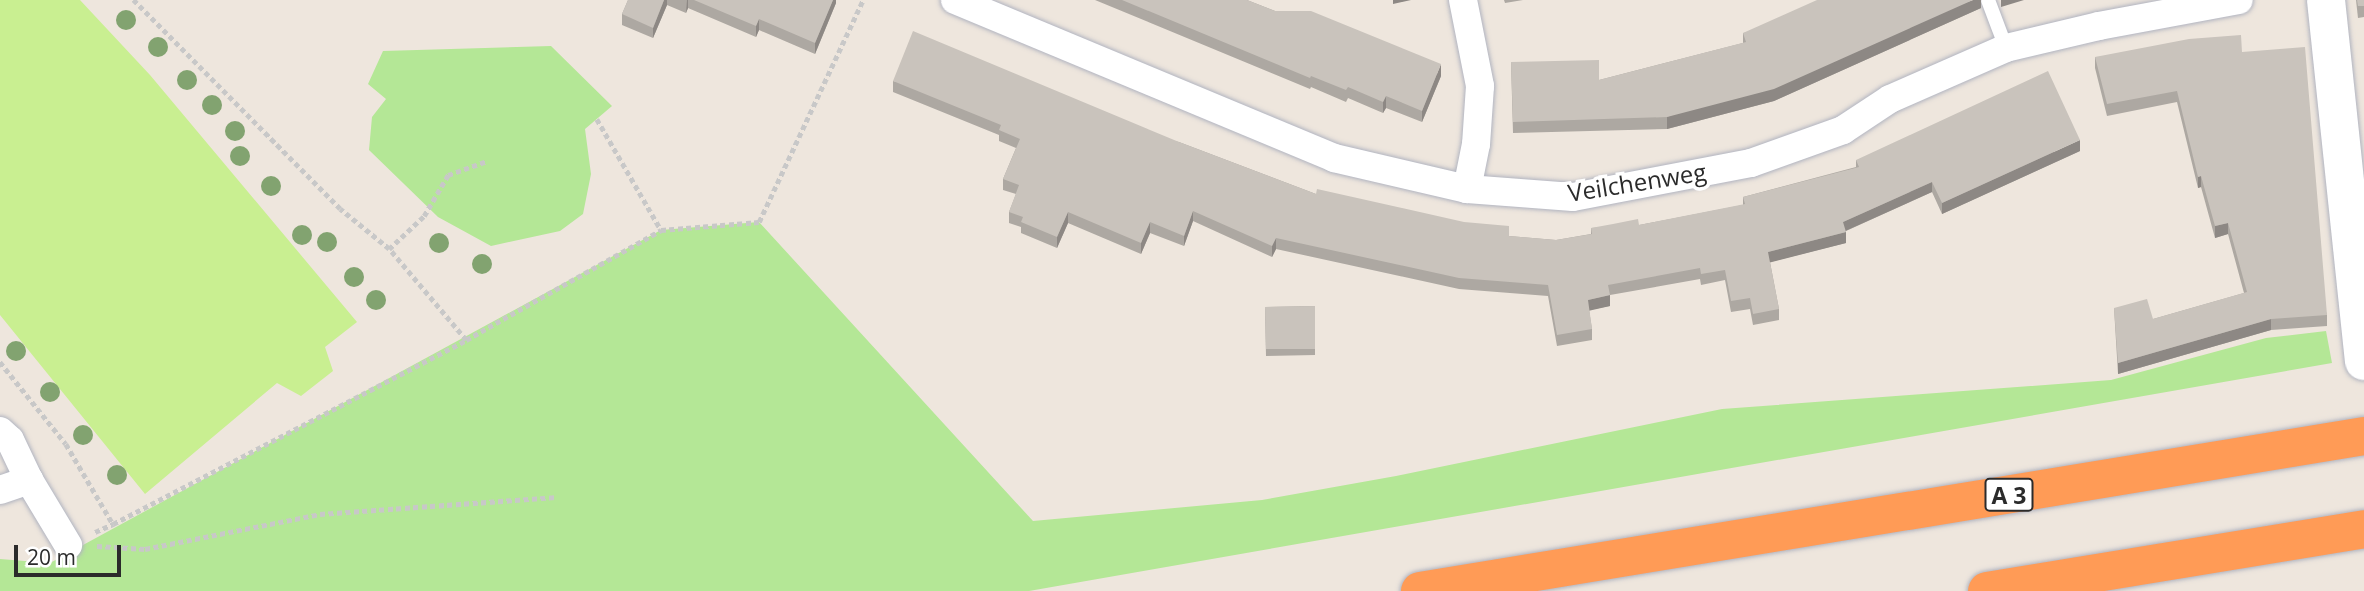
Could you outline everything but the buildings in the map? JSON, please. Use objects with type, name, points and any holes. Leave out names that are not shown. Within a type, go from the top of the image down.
[{"type":"highway","name":"A 3","points":[[1420,591],[2364,436]]},
{"type":"highway","points":[[1987,591],[2364,529]]},
{"type":"main road","points":[[2326,0],[2364,361]]},
{"type":"street","name":"Veilchenweg","points":[[955,0],[1334,158],[1467,189],[1573,197],[1751,163],[1843,130],[1890,99],[2006,48],[2099,26],[2239,0]]},
{"type":"street","points":[[1463,0],[1480,86],[1476,144],[1467,189]]},
{"type":"street","points":[[0,432],[10,440],[29,480],[68,545]]},
{"type":"street","points":[[0,490],[29,480]]},
{"type":"lane","points":[[1988,0],[2006,48]]},
{"type":"path","points":[[133,0],[340,209],[388,249],[466,340]]},
{"type":"path","points":[[0,362],[66,444],[113,524],[466,340],[662,230],[760,222],[863,0]]},
{"type":"path","points":[[597,119],[662,230]]},
{"type":"path","points":[[388,249],[425,216],[448,175],[487,161]]},
{"type":"path","points":[[68,545],[145,548],[320,514],[555,497]]},
{"type":"green space","points":[[0,0],[80,0],[150,75],[357,322],[325,347],[333,371],[301,396],[277,383],[145,494],[0,315]]},
{"type":"green space","points":[[551,46],[612,106],[585,129],[591,174],[583,214],[560,231],[491,246],[438,217],[369,150],[372,117],[386,99],[368,84],[383,51]]},
{"type":"green space","points":[[759,222],[1033,521],[1262,500],[1396,476],[1722,409],[2111,380],[2266,338],[2326,331],[2332,363],[1029,591],[0,591],[0,559],[50,563],[661,230]]}]
